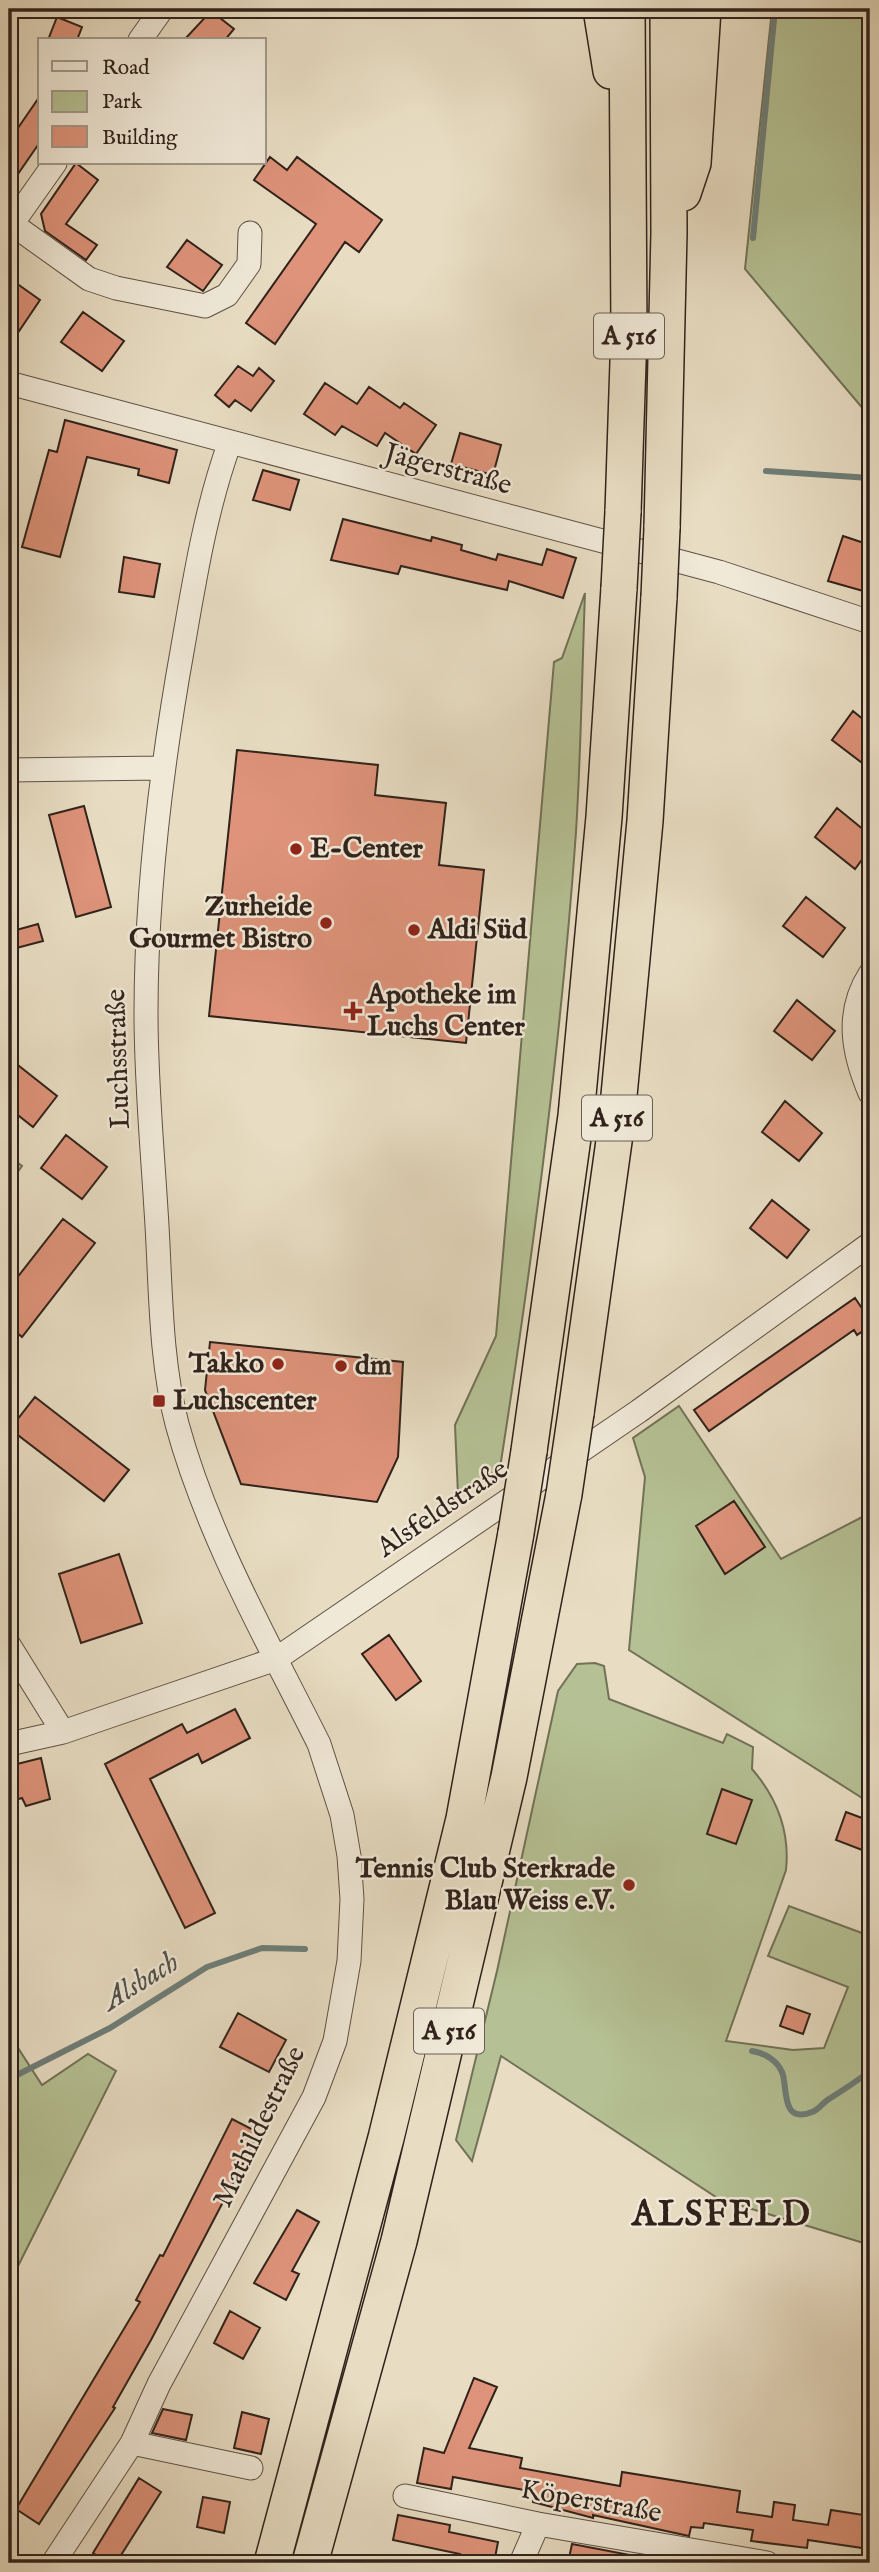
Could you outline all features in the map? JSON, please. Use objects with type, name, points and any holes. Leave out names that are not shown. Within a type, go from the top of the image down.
[{"type":"highway","points":[[601,9],[629,159]]},
{"type":"highway","name":"A 516","points":[[272,2563],[386,2138],[464,1819],[516,1533],[576,1116],[602,843],[623,512],[629,332],[627,9]]},
{"type":"highway","name":"A 516","points":[[310,2563],[398,2241],[494,1843],[564,1494],[616,1127],[646,809],[659,597],[669,233],[667,9]]},
{"type":"highway","points":[[669,233],[692,163],[703,9]]},
{"type":"street","points":[[141,38],[162,9]]},
{"type":"street","points":[[54,164],[10,226],[89,279],[116,288],[205,306],[227,295],[249,264],[250,233]]},
{"type":"street","name":"Jägerstraße","points":[[9,383],[719,572],[870,622]]},
{"type":"street","name":"Luchsstraße","points":[[230,442],[215,484],[161,768],[150,898],[146,1019],[158,1260],[172,1398],[194,1481],[216,1537],[276,1659]]},
{"type":"street","points":[[9,770],[161,768]]},
{"type":"street","points":[[870,974],[856,1004],[853,1023],[856,1061],[870,1093]]},
{"type":"street","name":"Alsfeldstraße","points":[[9,1744],[63,1731],[276,1659],[639,1411],[870,1244]]},
{"type":"street","points":[[9,1644],[63,1731]]},
{"type":"street","name":"Mathildestraße","points":[[53,2563],[132,2443],[159,2384],[314,2097],[339,2021],[351,1928],[349,1856],[332,1778],[319,1744],[276,1659]]},
{"type":"street","points":[[132,2443],[251,2468]]},
{"type":"street","name":"Köperstraße","points":[[405,2496],[538,2524],[767,2563]]},
{"type":"street","points":[[522,2563],[538,2524]]},
{"type":"green space","points":[[772,9],[870,9],[870,417],[745,269]]},
{"type":"green space","points":[[585,593],[578,802],[570,912],[545,1151],[524,1310],[500,1468],[458,1495],[455,1425],[496,1336],[554,662],[562,658]]},
{"type":"green space","points":[[9,1156],[22,1166],[9,1184]]},
{"type":"green space","points":[[679,1406],[781,1559],[870,1513],[870,1803],[629,1650],[645,1477],[633,1438]]},
{"type":"green space","name":"Tennis Club Sterkrade Blau Weiss e.V.","points":[[595,1663],[604,1666],[609,1699],[723,1743],[727,1734],[753,1747],[752,1769],[761,1780],[780,1816],[786,1842],[786,1870],[726,2041],[793,2050],[824,2048],[848,1987],[768,1956],[789,1906],[870,1936],[870,2245],[719,2199],[501,2056],[472,2161],[456,2140],[497,1971],[558,1691],[577,1664]]},
{"type":"green space","points":[[9,2034],[42,2085],[88,2054],[116,2071],[9,2284]]},
{"type":"building","points":[[211,11],[234,29],[227,38],[186,38]]},
{"type":"building","points":[[57,17],[82,27],[78,38],[49,38]]},
{"type":"building","points":[[38,99],[38,145],[9,187],[9,141]]},
{"type":"building","points":[[270,157],[287,170],[297,157],[382,220],[359,252],[345,242],[275,344],[246,323],[316,224],[254,180]]},
{"type":"building","points":[[75,164],[98,180],[66,224],[97,245],[86,260],[45,231],[41,214]]},
{"type":"building","points":[[187,240],[222,265],[203,291],[167,267]]},
{"type":"building","points":[[9,278],[40,300],[9,346]]},
{"type":"building","points":[[83,312],[124,341],[102,371],[61,342]]},
{"type":"building","points":[[238,366],[253,376],[259,368],[274,381],[251,411],[235,400],[229,407],[215,395]]},
{"type":"building","points":[[325,383],[357,404],[369,387],[400,408],[404,403],[436,425],[416,454],[385,433],[377,446],[342,426],[335,435],[304,414]]},
{"type":"building","points":[[65,420],[177,450],[169,483],[138,475],[139,469],[87,457],[60,557],[22,547],[49,450],[57,452]]},
{"type":"building","points":[[460,433],[501,445],[493,475],[451,464]]},
{"type":"building","points":[[263,470],[299,480],[290,510],[253,500]]},
{"type":"building","points":[[343,519],[431,541],[432,537],[462,545],[461,550],[496,560],[498,554],[542,565],[547,549],[576,558],[563,598],[509,581],[507,590],[401,566],[398,574],[331,560]]},
{"type":"building","points":[[843,536],[870,545],[870,593],[828,581]]},
{"type":"building","points":[[124,557],[160,564],[154,597],[119,592]]},
{"type":"building","points":[[853,711],[870,725],[870,769],[832,740]]},
{"type":"building","points":[[237,750],[378,765],[375,795],[446,803],[439,865],[484,870],[466,1043],[209,1016]]},
{"type":"building","points":[[84,806],[111,907],[76,917],[49,815]]},
{"type":"building","points":[[837,808],[870,835],[870,849],[855,869],[815,837]]},
{"type":"building","points":[[806,897],[845,928],[823,957],[783,926]]},
{"type":"building","points":[[38,924],[43,941],[9,950],[9,932]]},
{"type":"building","points":[[797,1000],[835,1031],[812,1060],[774,1031]]},
{"type":"building","points":[[9,1058],[57,1096],[33,1127],[9,1108]]},
{"type":"building","points":[[785,1101],[822,1133],[799,1161],[762,1132]]},
{"type":"building","points":[[66,1135],[107,1167],[82,1199],[41,1168]]},
{"type":"building","points":[[772,1200],[809,1230],[787,1258],[750,1228]]},
{"type":"building","points":[[63,1219],[95,1243],[22,1337],[9,1326],[9,1288]]},
{"type":"building","points":[[855,1298],[870,1320],[870,1326],[857,1335],[854,1330],[709,1431],[694,1410]]},
{"type":"building","points":[[210,1342],[403,1362],[398,1457],[377,1502],[241,1484],[205,1390]]},
{"type":"building","points":[[35,1397],[129,1470],[104,1501],[10,1429]]},
{"type":"building","points":[[734,1501],[765,1547],[725,1574],[696,1526]]},
{"type":"building","points":[[119,1554],[142,1623],[81,1643],[59,1574]]},
{"type":"building","points":[[389,1635],[421,1681],[396,1700],[362,1654]]},
{"type":"building","points":[[235,1709],[250,1738],[202,1763],[198,1754],[150,1779],[215,1913],[185,1928],[105,1764],[182,1724],[187,1733]]},
{"type":"building","points":[[41,1758],[50,1799],[26,1806],[22,1798],[9,1802],[9,1766]]},
{"type":"building","points":[[722,1789],[752,1800],[736,1844],[707,1834]]},
{"type":"building","points":[[846,1812],[870,1821],[870,1853],[836,1840]]},
{"type":"building","points":[[787,2006],[810,2014],[803,2034],[780,2026]]},
{"type":"building","points":[[238,2013],[286,2040],[269,2072],[220,2047]]},
{"type":"building","points":[[232,2119],[259,2133],[113,2407],[115,2408],[39,2524],[16,2509],[140,2302],[136,2300],[160,2255],[163,2256]]},
{"type":"building","points":[[297,2210],[319,2222],[292,2271],[299,2274],[286,2300],[254,2283]]},
{"type":"building","points":[[230,2311],[260,2328],[243,2359],[214,2343]]},
{"type":"building","points":[[474,2378],[497,2387],[469,2448],[522,2458],[520,2468],[620,2486],[622,2472],[740,2491],[737,2512],[772,2517],[774,2502],[795,2505],[793,2520],[828,2525],[831,2510],[870,2516],[869,2549],[808,2540],[807,2548],[751,2541],[753,2530],[704,2523],[703,2528],[691,2527],[689,2536],[593,2515],[593,2518],[533,2502],[535,2492],[453,2477],[451,2489],[417,2483],[424,2448],[444,2453]]},
{"type":"building","points":[[163,2409],[192,2415],[186,2440],[152,2433]]},
{"type":"building","points":[[242,2412],[269,2419],[261,2454],[234,2448]]},
{"type":"building","points":[[139,2478],[161,2492],[116,2563],[109,2563],[93,2553]]},
{"type":"building","points":[[203,2497],[230,2502],[224,2533],[197,2527]]},
{"type":"building","points":[[398,2515],[450,2525],[449,2532],[498,2542],[494,2563],[458,2563],[460,2554],[393,2540]]},
{"type":"building","points":[[572,2544],[630,2555],[630,2563],[568,2563]]},
{"type":"waterway","points":[[753,238],[775,9]]},
{"type":"waterway","points":[[766,471],[870,478]]},
{"type":"waterway","name":"Alsbach","points":[[9,2079],[110,2028],[207,1967],[262,1948],[305,1949]]},
{"type":"waterway","name":"Alsbach","points":[[752,2051],[765,2055],[777,2064],[784,2078],[790,2109],[802,2115],[817,2110],[827,2100],[870,2071]]},
{"type":"place","name":"E-Center","points":[[296,849]]},
{"type":"place","name":"Zurheide Gourmet Bistro","points":[[326,923]]},
{"type":"place","name":"Aldi Süd","points":[[414,930]]},
{"type":"place","name":"Apotheke im Luchs Center","points":[[353,1011]]},
{"type":"place","name":"Takko","points":[[278,1364]]},
{"type":"place","name":"dm","points":[[341,1366]]},
{"type":"place","name":"Luchscenter","points":[[159,1401]]},
{"type":"place","name":"Tennis Club Sterkrade Blau Weiss e.V.","points":[[629,1885]]},
{"type":"district","name":"ALSFELD","points":[[722,2215]]}]
